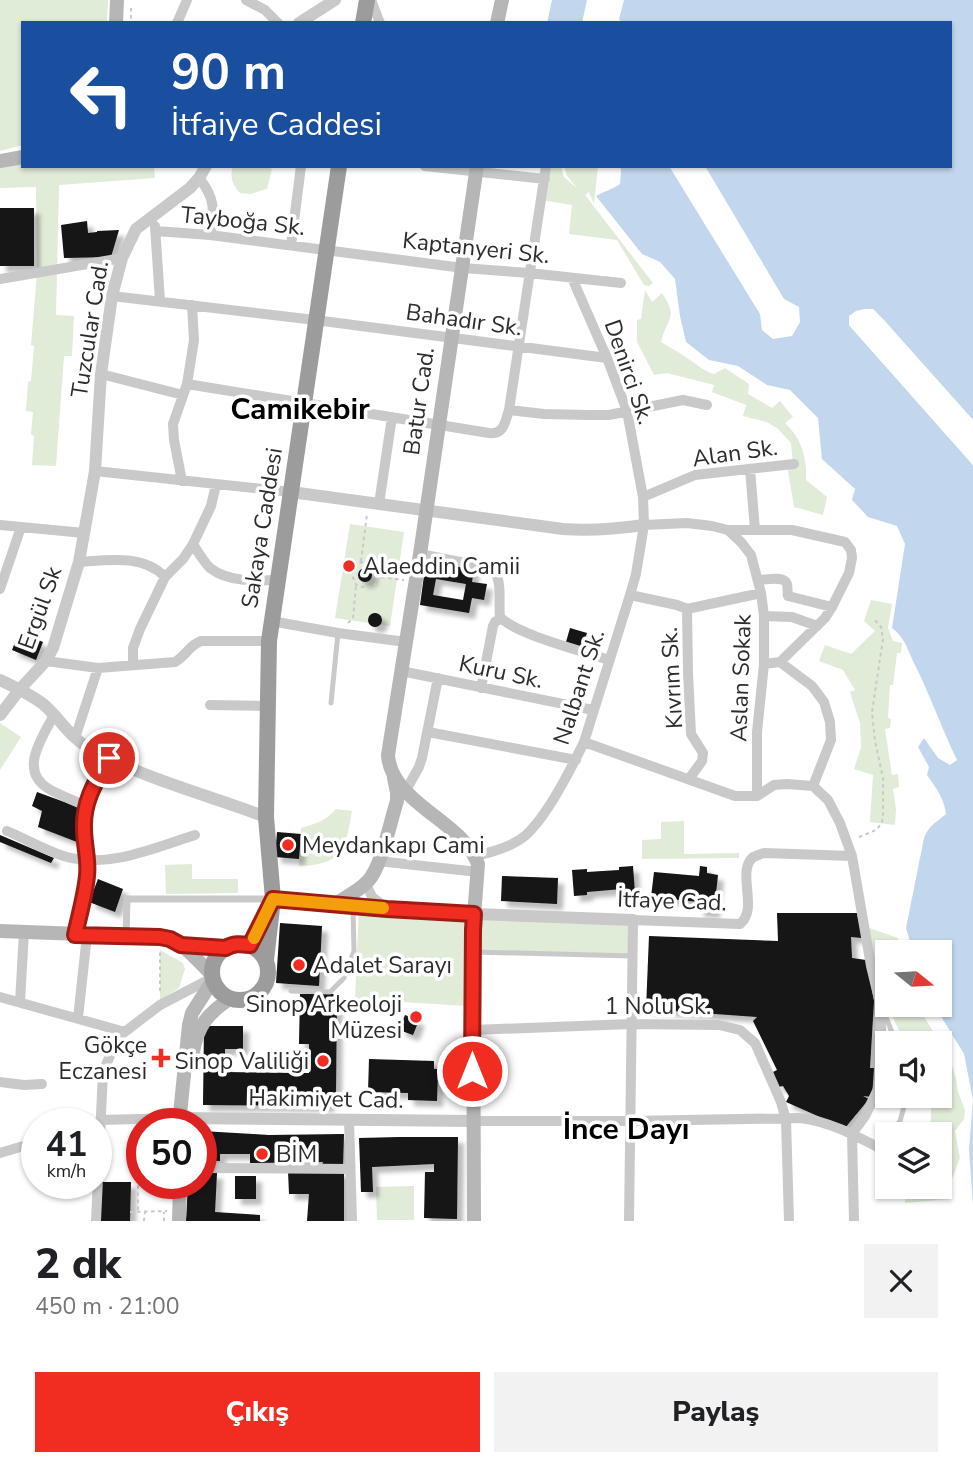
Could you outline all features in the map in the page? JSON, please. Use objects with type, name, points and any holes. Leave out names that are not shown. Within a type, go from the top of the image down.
[{"type":"highway","points":[[364,21],[369,0]]},
{"type":"highway","name":"Sakaya Caddesi","points":[[266,960],[273,899],[266,817],[269,641],[339,168]]},
{"type":"highway","points":[[250,945],[273,899]]},
{"type":"highway","points":[[239,943],[250,945],[266,960],[268,972],[265,985],[247,999],[231,999],[215,986],[214,960],[229,946],[239,943]]},
{"type":"main road","points":[[116,21],[117,0]]},
{"type":"main road","points":[[497,21],[498,2]]},
{"type":"main road","points":[[0,161],[21,157]]},
{"type":"main road","name":"Batur Cad.","points":[[369,880],[379,861],[397,801],[396,784],[389,762],[477,169]]},
{"type":"main road","points":[[389,762],[405,790],[465,842],[478,864],[474,914],[472,1030],[474,1221]]},
{"type":"main road","points":[[335,904],[369,880]]},
{"type":"main road","points":[[273,899],[474,914]]},
{"type":"main road","points":[[0,931],[160,937],[181,945],[213,978],[192,1013],[189,1025],[184,1108]]},
{"type":"main road","points":[[181,945],[226,948]]},
{"type":"main road","points":[[185,1108],[196,1038],[203,1022],[231,999]]},
{"type":"street","points":[[178,21],[187,0]]},
{"type":"street","points":[[246,0],[267,5],[277,21]]},
{"type":"street","points":[[314,18],[334,0]]},
{"type":"street","points":[[369,0],[379,21]]},
{"type":"street","name":"Tuzcular Cad.","points":[[84,533],[95,471],[101,374],[122,258],[136,229],[190,188],[205,168]]},
{"type":"street","points":[[291,245],[301,168]]},
{"type":"street","points":[[187,384],[495,434],[503,428],[509,410],[546,168]]},
{"type":"street","points":[[477,169],[545,179]]},
{"type":"street","points":[[199,178],[213,202],[210,235]]},
{"type":"street","points":[[153,215],[160,301]]},
{"type":"street","name":"Tayboğa Sk.","points":[[156,231],[326,249]]},
{"type":"street","name":"Kaptanyeri Sk.","points":[[326,249],[463,268],[621,283]]},
{"type":"street","points":[[0,279],[122,258]]},
{"type":"street","name":"Denirci Sk.","points":[[572,278],[627,411],[643,497],[644,525]]},
{"type":"street","name":"Bahadır Sk.","points":[[113,296],[607,358]]},
{"type":"street","points":[[183,481],[173,424],[187,384],[194,340],[192,304]]},
{"type":"street","points":[[101,374],[183,395]]},
{"type":"street","points":[[509,410],[610,415],[684,400],[707,405]]},
{"type":"street","points":[[374,503],[392,417]]},
{"type":"street","name":"Alan Sk.","points":[[643,497],[695,475],[794,464]]},
{"type":"street","points":[[750,469],[755,530]]},
{"type":"street","points":[[95,471],[291,492],[586,531],[687,523],[728,530],[792,530],[845,542],[852,558],[849,572],[832,607],[780,663]]},
{"type":"street","points":[[133,665],[133,648],[165,577],[193,544],[211,506],[216,485]]},
{"type":"street","points":[[0,525],[84,533]]},
{"type":"street","name":"Nalbant Sk.","points":[[475,856],[512,845],[526,835],[555,796],[576,760],[630,595],[644,525]]},
{"type":"street","points":[[0,589],[21,527]]},
{"type":"street","name":"Aslan Sokak","points":[[728,530],[751,555],[764,617],[764,664],[757,732],[757,796]]},
{"type":"street","name":"Ergül Sk","points":[[0,715],[46,661],[55,641],[79,562],[84,533]]},
{"type":"street","points":[[193,544],[211,569],[223,575],[236,579],[277,580]]},
{"type":"street","points":[[420,554],[495,571],[499,578],[501,618],[511,626],[609,660]]},
{"type":"street","points":[[79,562],[133,561],[158,569],[165,577]]},
{"type":"street","points":[[758,580],[785,580],[788,596],[832,607]]},
{"type":"street","points":[[630,595],[687,609],[761,593]]},
{"type":"street","name":"Kıvrım Sk.","points":[[687,609],[691,734],[703,753],[702,761],[689,779]]},
{"type":"street","points":[[764,617],[792,617],[817,626]]},
{"type":"street","points":[[481,688],[493,626],[501,618]]},
{"type":"street","points":[[271,621],[406,642]]},
{"type":"street","points":[[46,661],[98,668],[175,662],[183,657],[192,645],[201,641],[269,641]]},
{"type":"street","points":[[764,664],[780,663],[812,686],[824,702],[830,722],[831,740],[813,786]]},
{"type":"street","points":[[75,738],[98,668]]},
{"type":"street","name":"Kuru Sk.","points":[[401,671],[593,710]]},
{"type":"street","points":[[405,790],[419,766],[438,678]]},
{"type":"street","points":[[0,680],[43,704],[68,733],[87,747],[155,777],[266,817]]},
{"type":"street","points":[[210,705],[267,706]]},
{"type":"street","points":[[54,715],[37,748],[34,758],[36,774],[47,788],[85,806]]},
{"type":"street","points":[[428,732],[576,760]]},
{"type":"street","points":[[584,742],[735,796],[757,796],[774,785],[813,786],[828,800],[852,856],[875,982]]},
{"type":"street","points":[[78,1018],[81,935],[88,859],[83,827],[85,806],[109,758]]},
{"type":"street","points":[[7,831],[75,859],[109,859],[195,835]]},
{"type":"street","name":"İtfaye Cad.","points":[[474,914],[740,923],[746,919],[748,912],[747,866],[753,857],[764,853],[852,856]]},
{"type":"street","points":[[379,861],[478,872]]},
{"type":"street","points":[[369,880],[367,886],[372,897],[387,909]]},
{"type":"street","points":[[127,936],[127,898],[273,899]]},
{"type":"street","points":[[629,1221],[634,920]]},
{"type":"street","points":[[20,1002],[24,932]]},
{"type":"street","points":[[101,1108],[103,1072],[125,1031],[160,1004],[213,978]]},
{"type":"street","points":[[0,996],[125,1031]]},
{"type":"street","points":[[854,1221],[852,1134],[865,1116],[879,1087],[881,1017]]},
{"type":"street","name":"1 Nolu Sk.","points":[[472,1030],[631,1024],[719,1025],[740,1030],[755,1043],[786,1120],[789,1221]]},
{"type":"street","points":[[0,1082],[42,1084]]},
{"type":"street","points":[[473,1121],[811,1119],[875,1146]]},
{"type":"street","name":"Hakimiyet Cad.","points":[[217,1121],[473,1121]]},
{"type":"street","points":[[349,1121],[352,1221]]},
{"type":"street","points":[[0,1153],[21,1147]]},
{"type":"street","points":[[217,1168],[350,1169]]},
{"type":"street","points":[[96,1221],[97,1199]]},
{"type":"lane","points":[[331,703],[338,633]]},
{"type":"lane","points":[[291,991],[330,992],[344,978],[354,951],[354,906]]},
{"type":"lane","points":[[473,952],[632,956]]},
{"type":"path","points":[[130,0],[131,21]]},
{"type":"path","points":[[338,633],[353,618],[356,584],[352,575],[353,567],[361,562],[374,503]]},
{"type":"path","points":[[361,562],[374,568],[380,577],[416,581]]},
{"type":"path","points":[[356,584],[373,587],[380,577]]},
{"type":"path","points":[[846,840],[876,830],[883,814],[883,778],[872,712],[883,639],[881,627],[874,619]]},
{"type":"path","points":[[160,937],[160,1004]]},
{"type":"path","points":[[138,1199],[138,1212]]},
{"type":"path","points":[[145,1211],[145,1221]]},
{"type":"path","points":[[130,1212],[174,1214]]},
{"type":"path","points":[[164,1221],[174,1214]]},
{"type":"green space","points":[[0,0],[108,0],[107,21],[21,21],[21,146],[0,151]]},
{"type":"green space","points":[[21,163],[21,168],[154,168],[155,178],[59,185],[56,315],[74,316],[72,356],[64,356],[56,466],[32,465],[33,412],[26,411],[34,346],[31,345],[37,273],[36,187],[0,188],[0,167]]},
{"type":"green space","points":[[232,168],[272,169],[267,189],[250,194],[240,193],[231,174]]},
{"type":"green space","points":[[546,168],[562,168],[564,177],[578,189],[567,176],[565,168],[598,168],[594,204],[589,192],[585,195],[653,283],[644,285],[617,240],[569,234],[572,205],[541,200]]},
{"type":"green space","points":[[645,290],[652,302],[662,293],[670,308],[670,318],[661,342],[710,373],[714,374],[725,368],[749,384],[748,394],[772,408],[780,401],[793,417],[785,423],[796,435],[802,449],[806,480],[827,497],[823,515],[794,507],[787,465],[793,464],[791,443],[777,428],[767,422],[743,416],[746,405],[712,392],[714,385],[667,373],[654,375],[637,342],[637,320],[641,319]]},
{"type":"green space","points":[[350,524],[404,532],[390,626],[335,618]]},
{"type":"green space","points":[[871,600],[892,604],[888,628],[893,641],[902,643],[901,653],[897,653],[893,685],[890,685],[890,728],[885,729],[892,775],[898,774],[899,787],[893,789],[895,825],[870,822],[873,775],[854,769],[861,747],[860,723],[850,692],[855,690],[843,670],[819,661],[825,645],[851,654],[875,631],[864,621]]},
{"type":"green space","points":[[0,723],[21,737],[0,770]]},
{"type":"green space","points":[[336,809],[352,811],[341,850],[325,862],[299,866],[301,828],[320,821]]},
{"type":"green space","points":[[684,821],[684,854],[739,853],[739,858],[642,859],[642,840],[661,839],[661,822]]},
{"type":"green space","points":[[192,864],[192,879],[238,879],[238,893],[166,894],[165,865]]},
{"type":"green space","points":[[359,906],[633,920],[632,956],[473,952],[467,1006],[355,999]]},
{"type":"green space","points":[[864,926],[898,938],[875,940],[875,976]]},
{"type":"green space","points":[[160,950],[183,963],[185,969],[179,988],[160,1000]]},
{"type":"green space","points":[[893,1017],[924,1017],[933,1031],[899,1031]]},
{"type":"green space","points":[[952,1066],[965,1110],[964,1119],[955,1131],[960,1158],[952,1179],[952,1122],[930,1122],[931,1108],[952,1108]]},
{"type":"green space","points":[[414,1186],[414,1220],[377,1220],[376,1187]]},
{"type":"green space","points":[[905,1199],[951,1199],[905,1203]]},
{"type":"water","points":[[552,0],[587,0],[582,21],[547,21]]},
{"type":"water","points":[[624,0],[973,0],[973,420],[873,309],[849,316],[849,325],[973,465],[973,1100],[964,1054],[941,1017],[952,1017],[952,940],[910,940],[906,928],[924,838],[931,827],[946,814],[941,798],[927,775],[929,767],[918,747],[924,738],[938,758],[950,765],[957,760],[906,646],[892,628],[905,544],[897,526],[868,517],[852,500],[855,489],[822,459],[818,418],[790,390],[767,385],[738,366],[709,360],[686,342],[675,279],[660,262],[642,254],[596,196],[620,184],[620,168],[670,168],[760,314],[762,330],[773,339],[792,336],[800,322],[799,307],[784,299],[706,168],[952,168],[952,21],[620,21]]},
{"type":"water","points":[[973,1100],[973,1205],[969,1149]]},
{"type":"pier","points":[[864,309],[873,309],[884,320],[973,420],[973,424],[872,313],[857,314],[853,318],[852,324],[973,459],[973,465],[849,325],[849,316]]},
{"type":"building","points":[[0,208],[34,208],[34,266],[0,266]]},
{"type":"building","points":[[87,221],[88,233],[119,230],[111,257],[64,258],[61,225]]},
{"type":"building","points":[[426,561],[474,569],[472,582],[487,584],[484,600],[472,598],[469,613],[420,605]],"holes":[[[436,579],[466,584],[463,600],[433,595]]]},
{"type":"building","points":[[362,568],[368,568],[372,575],[368,582],[362,582],[358,578],[358,572]]},
{"type":"building","points":[[372,613],[378,613],[382,620],[378,627],[372,627],[368,623],[368,617]]},
{"type":"building","points":[[570,628],[587,633],[582,647],[566,642]]},
{"type":"building","points":[[19,632],[43,642],[36,660],[12,650]]},
{"type":"building","points":[[37,792],[78,807],[77,842],[38,827],[42,811],[32,806]]},
{"type":"building","name":"Meydankapı Cami","points":[[277,832],[301,834],[299,859],[275,857]]},
{"type":"building","points":[[0,835],[54,858],[51,863],[0,842]]},
{"type":"building","points":[[633,866],[635,893],[622,894],[622,889],[574,896],[572,870],[619,870],[619,867]]},
{"type":"building","points":[[700,866],[707,867],[707,873],[718,875],[714,912],[698,911],[699,902],[651,897],[654,872],[699,876]]},
{"type":"building","points":[[502,876],[558,878],[557,904],[501,901]]},
{"type":"building","points":[[98,879],[123,889],[115,912],[89,902]]},
{"type":"building","points":[[777,913],[857,913],[862,938],[851,937],[852,958],[866,960],[874,1001],[870,1068],[874,1068],[872,1097],[863,1096],[869,1099],[845,1128],[786,1102],[789,1096],[783,1086],[778,1087],[773,1072],[777,1070],[753,1021],[757,1017],[646,1009],[649,936],[778,941]]},
{"type":"building","name":"Adalet Sarayı","points":[[280,923],[322,926],[319,986],[276,983]]},
{"type":"building","name":"Sinop Valiliği","points":[[300,994],[337,994],[336,1095],[329,1095],[329,1106],[203,1105],[204,1026],[243,1026],[243,1049],[225,1049],[225,1072],[309,1073],[309,1044],[299,1044]]},
{"type":"building","points":[[405,1015],[419,1020],[413,1035],[399,1030]]},
{"type":"building","points":[[369,1059],[434,1061],[434,1069],[438,1069],[437,1101],[408,1100],[408,1093],[368,1092]]},
{"type":"building","points":[[217,1132],[269,1135],[344,1134],[343,1166],[322,1166],[323,1162],[250,1163],[250,1154],[220,1154],[220,1161],[217,1161]]},
{"type":"building","points":[[458,1137],[457,1219],[424,1218],[425,1172],[434,1172],[434,1164],[372,1167],[373,1192],[361,1192],[359,1138]]},
{"type":"building","points":[[288,1171],[344,1171],[344,1221],[307,1221],[309,1194],[289,1194]]},
{"type":"building","points":[[235,1176],[256,1176],[256,1199],[235,1199]]},
{"type":"building","points":[[112,1182],[126,1182],[126,1199],[131,1199],[130,1221],[100,1221],[101,1199],[112,1199]]},
{"type":"building","points":[[187,1199],[216,1199],[215,1212],[260,1215],[260,1221],[186,1221]]},
{"type":"slow traffic","points":[[254,938],[273,899],[383,908]]},
{"type":"place","name":"Alaeddin Camii","points":[[349,566]]},
{"type":"place","name":"Meydankapı Cami","points":[[288,845]]},
{"type":"place","name":"Adalet Sarayı","points":[[299,965]]},
{"type":"place","name":"Sinop Arkeoloji Müzesi","points":[[416,1017]]},
{"type":"place","name":"Gökçe Eczanesi","points":[[161,1058]]},
{"type":"place","name":"Sinop Valiliği","points":[[323,1061]]},
{"type":"place","name":"BİM","points":[[262,1154]]},
{"type":"district","name":"Camikebir","points":[[300,409]]},
{"type":"district","name":"İnce Dayı","points":[[626,1129]]},
{"type":"route","points":[[109,758],[94,784],[84,811],[87,878],[75,935],[160,937],[181,945],[226,948],[239,943],[250,945],[273,899],[474,914],[472,1071]]}]
